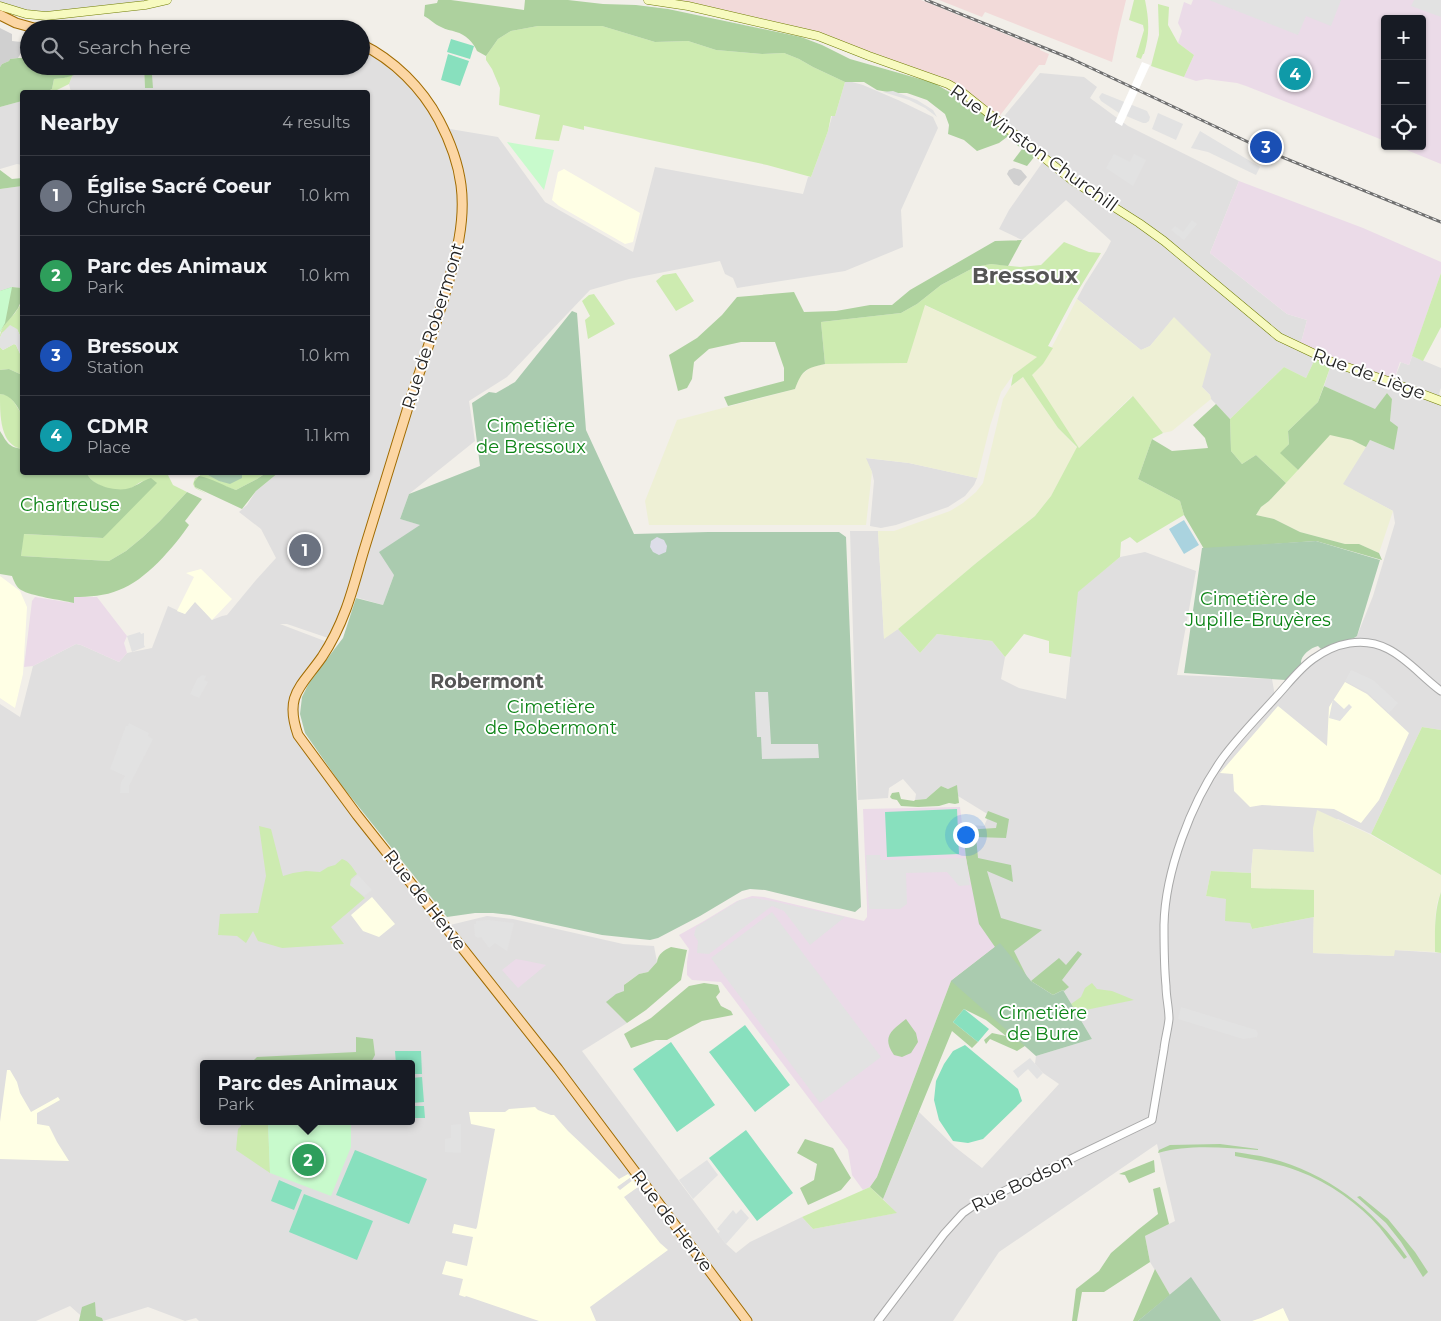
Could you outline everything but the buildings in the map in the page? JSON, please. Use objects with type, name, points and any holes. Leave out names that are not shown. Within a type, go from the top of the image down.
[{"type":"main road","points":[[0,6],[26,14],[46,16],[145,5],[167,0]]},
{"type":"main road","name":"Rue Winston Churchill","points":[[648,0],[688,6],[818,36],[948,84],[962,92],[1073,181],[1140,223],[1164,241],[1279,337],[1297,346]]},
{"type":"main road","points":[[0,15],[20,24]]},
{"type":"main road","name":"Rue de Robermont","points":[[370,49],[402,72],[422,93],[435,112],[450,142],[461,187],[461,234],[443,301],[400,437]]},
{"type":"main road","name":"Rue de Liège","points":[[1297,346],[1332,362],[1441,402]]},
{"type":"main road","name":"Rue de Herve","points":[[400,437],[346,607],[326,650],[297,690],[293,705],[293,717],[298,735],[357,815],[558,1069],[747,1321]]},
{"type":"street","name":"Rue Bodson","points":[[878,1321],[944,1234],[963,1213],[973,1206],[1152,1120],[1169,1019],[1164,924],[1174,866],[1190,816],[1206,785],[1221,760],[1252,723],[1313,659],[1331,649],[1348,643],[1368,643],[1388,649],[1441,692]]},
{"type":"shaded area","points":[[0,0],[167,0],[46,16],[0,3]]},
{"type":"shaded area","points":[[663,0],[921,0],[1040,48],[1040,50],[1049,54],[1045,65],[1039,65],[998,118],[965,90],[810,32]]},
{"type":"shaded area","points":[[939,0],[1126,0],[1112,62],[985,12],[982,17]]},
{"type":"shaded area","points":[[1193,0],[1441,0],[1441,164],[1407,150],[1426,150],[1426,15],[1381,15],[1381,139],[1237,83],[1206,79],[1196,81],[1184,77],[1194,55],[1178,43],[1182,31],[1178,23],[1184,2],[1191,5]]},
{"type":"shaded area","points":[[1209,0],[1341,0],[1331,26],[1306,16],[1298,35]]},
{"type":"shaded area","points":[[1414,0],[1441,0],[1441,17],[1411,6]]},
{"type":"shaded area","points":[[0,28],[12,34],[12,41],[20,42],[20,55],[18,58],[10,59],[0,67]]},
{"type":"shaded area","points":[[370,51],[402,72],[450,129],[498,137],[545,202],[633,252],[655,167],[803,194],[808,177],[811,177],[832,116],[835,116],[845,82],[863,85],[933,117],[938,128],[901,210],[903,247],[845,271],[737,288],[733,278],[725,274],[720,261],[629,279],[590,290],[507,377],[469,401],[475,441],[409,494],[400,519],[421,525],[394,575],[383,605],[355,597],[347,607],[336,631],[328,638],[287,624],[280,624],[330,643],[301,683],[298,735],[446,926],[487,916],[513,919],[623,944],[654,946],[657,962],[648,972],[639,974],[625,984],[624,991],[607,1002],[627,1023],[582,1051],[726,1244],[736,1253],[750,1242],[802,1217],[813,1229],[896,1213],[883,1199],[919,1112],[955,1147],[982,1168],[1059,1084],[1043,1073],[1035,1064],[1036,1056],[1092,1039],[1063,990],[1031,981],[1000,943],[984,918],[972,825],[984,826],[989,815],[958,796],[957,786],[948,789],[941,786],[926,799],[915,800],[916,794],[903,779],[889,788],[888,798],[858,800],[850,531],[878,531],[884,638],[898,629],[920,653],[937,634],[992,641],[1005,657],[1001,679],[1019,688],[1066,699],[1077,592],[1120,557],[1145,552],[1196,571],[1177,675],[1272,679],[1275,696],[1286,680],[1301,664],[1321,649],[1357,636],[1373,596],[1395,523],[1393,511],[1342,484],[1370,440],[1394,450],[1390,421],[1392,399],[1387,393],[1375,410],[1324,386],[1332,362],[1393,383],[1401,362],[1409,365],[1412,356],[1441,368],[1441,388],[1439,394],[1441,396],[1441,730],[1422,727],[1371,834],[1338,819],[1313,828],[1314,853],[1253,849],[1251,873],[1211,871],[1206,896],[1227,899],[1250,923],[1252,929],[1314,917],[1313,953],[1394,956],[1394,950],[1441,953],[1441,1321],[1138,1321],[1170,1295],[1150,1262],[1145,1236],[1175,1221],[1157,1144],[999,1252],[953,1321],[199,1321],[196,1318],[185,1321],[148,1307],[103,1321],[87,1321],[70,1306],[36,1321],[0,1321],[0,704],[20,717],[33,666],[76,644],[119,662],[127,653],[152,648],[168,606],[185,614],[195,601],[212,620],[227,615],[276,558],[261,529],[239,512],[247,505],[256,491],[276,475],[370,475],[370,90],[70,90],[69,84],[73,75],[144,75],[145,88],[152,88],[152,75],[370,75]]},
{"type":"shaded area","points":[[1040,73],[1084,77],[1097,87],[1090,98],[1128,126],[1239,181],[1210,253],[1287,314],[1307,320],[1302,339],[1294,353],[1298,347],[1317,355],[1306,378],[1284,367],[1230,419],[1202,387],[1174,318],[1150,346],[1141,350],[1077,299],[1111,241],[1066,200],[1022,240],[999,229],[1009,210],[1047,156],[1001,120]]},
{"type":"shaded area","points":[[893,91],[917,100],[933,110],[937,117],[909,100],[883,92]]},
{"type":"shaded area","points":[[1102,93],[1147,111],[1150,117],[1149,121],[1143,123],[1119,113],[1101,101],[1099,97]]},
{"type":"shaded area","points":[[20,102],[20,165],[0,169],[0,107]]},
{"type":"shaded area","points":[[1158,113],[1183,124],[1176,140],[1152,129]]},
{"type":"shaded area","points":[[1200,131],[1260,167],[1256,175],[1208,152],[1191,148]]},
{"type":"shaded area","points":[[1114,154],[1130,162],[1134,154],[1146,160],[1133,186],[1106,168]]},
{"type":"shaded area","points":[[1014,168],[1021,170],[1027,177],[1019,186],[1014,184],[1007,174],[1009,170]]},
{"type":"shaded area","points":[[564,169],[640,213],[633,242],[625,244],[559,206],[552,200],[558,172]]},
{"type":"shaded area","points":[[1239,181],[1363,228],[1441,262],[1441,273],[1409,365],[1400,362],[1393,383],[1297,346],[1302,339],[1307,320],[1287,314],[1210,253]]},
{"type":"shaded area","points":[[20,186],[20,288],[12,287],[0,291],[0,189]]},
{"type":"shaded area","points":[[1192,220],[1197,224],[1184,240],[1171,230],[1175,226],[1183,232]]},
{"type":"shaded area","points":[[1077,299],[1141,350],[1150,346],[1174,317],[1211,354],[1202,387],[1210,395],[1211,399],[1172,431],[1163,433],[1132,396],[1079,448],[1031,375],[1043,364]]},
{"type":"shaded area","points":[[924,305],[1038,357],[1013,375],[1001,392],[977,478],[909,463],[866,458],[872,472],[866,525],[649,525],[645,501],[677,420],[795,389],[800,376],[811,367],[825,364],[906,363]]},
{"type":"shaded area","points":[[10,325],[17,329],[20,336],[20,354],[14,344],[3,350],[0,347],[2,333]]},
{"type":"shaded area","points":[[1023,377],[1058,428],[1077,448],[1051,496],[1035,516],[884,639],[878,531],[894,531],[950,511],[976,492],[983,483],[1003,399],[1011,386]]},
{"type":"shaded area","points":[[1330,434],[1352,440],[1366,447],[1343,484],[1393,511],[1379,553],[1359,544],[1345,544],[1300,532],[1274,519],[1256,515],[1261,507],[1269,501]]},
{"type":"shaded area","points":[[865,458],[909,463],[977,478],[965,496],[948,507],[896,525],[881,528],[870,526],[874,481]]},
{"type":"shaded area","points":[[657,537],[664,540],[667,546],[666,552],[659,555],[653,552],[650,547],[651,541]]},
{"type":"shaded area","points":[[201,569],[232,599],[212,620],[195,602],[185,614],[177,611],[194,577],[186,573]]},
{"type":"shaded area","points":[[0,576],[20,591],[27,607],[23,674],[15,708],[0,698]]},
{"type":"shaded area","points":[[35,597],[73,603],[73,597],[97,597],[127,636],[124,643],[127,653],[119,662],[76,644],[33,666],[24,667],[32,601]]},
{"type":"shaded area","points":[[140,632],[141,634],[144,633],[145,647],[132,652],[127,636]]},
{"type":"shaded area","points":[[1351,670],[1373,680],[1398,703],[1389,713],[1367,692],[1345,681]]},
{"type":"shaded area","points":[[202,675],[206,676],[204,680],[208,682],[199,698],[190,694],[197,679]]},
{"type":"shaded area","points":[[1345,682],[1367,694],[1409,733],[1379,800],[1361,823],[1334,809],[1262,805],[1250,807],[1234,791],[1233,774],[1220,773],[1278,706],[1327,746],[1329,707]]},
{"type":"shaded area","points":[[755,692],[768,692],[771,744],[818,744],[819,758],[762,759],[761,737],[757,737]]},
{"type":"shaded area","points":[[1333,699],[1344,709],[1349,704],[1352,707],[1340,721],[1329,718]]},
{"type":"shaded area","points":[[129,723],[149,733],[148,736],[153,739],[129,786],[129,793],[120,793],[121,782],[125,776],[110,769],[126,726]]},
{"type":"shaded area","points":[[960,807],[966,858],[995,947],[951,981],[877,1177],[870,1187],[863,1190],[852,1175],[848,1150],[721,982],[692,980],[687,975],[689,949],[679,935],[737,901],[752,896],[764,897],[864,921],[867,917],[867,907],[863,809]]},
{"type":"shaded area","points":[[1317,810],[1369,834],[1441,875],[1441,892],[1437,903],[1435,919],[1435,952],[1395,950],[1394,956],[1313,953],[1314,890],[1250,888],[1253,849],[1314,852],[1313,828]]},
{"type":"shaded area","points":[[866,855],[880,855],[881,860],[966,858],[970,885],[959,886],[947,872],[906,873],[907,904],[900,909],[869,909]]},
{"type":"shaded area","points":[[358,875],[372,890],[364,896],[350,885],[352,880]]},
{"type":"shaded area","points":[[372,897],[395,924],[379,937],[363,931],[351,915]]},
{"type":"shaded area","points":[[754,898],[845,917],[810,945],[784,911],[772,906],[709,954],[697,953],[698,941],[694,935],[696,927],[740,900]]},
{"type":"shaded area","points":[[772,912],[881,1057],[820,1103],[711,958]]},
{"type":"shaded area","points":[[488,920],[514,923],[507,951],[495,943],[489,948],[481,937],[475,936],[474,924],[476,924],[476,921]]},
{"type":"shaded area","points":[[516,959],[546,965],[518,988],[502,970]]},
{"type":"shaded area","points":[[1181,1007],[1256,1030],[1257,1037],[1243,1039],[1178,1019]]},
{"type":"shaded area","points":[[1030,1058],[1043,1073],[1037,1079],[1028,1069],[1018,1078],[1013,1071]]},
{"type":"shaded area","points":[[7,1070],[10,1070],[17,1082],[20,1093],[31,1112],[58,1097],[60,1100],[37,1113],[37,1124],[49,1126],[69,1161],[0,1159],[0,1122]]},
{"type":"shaded area","points":[[535,1107],[538,1110],[554,1115],[568,1131],[619,1179],[628,1174],[631,1177],[617,1187],[620,1190],[633,1180],[638,1187],[624,1197],[660,1243],[668,1250],[590,1307],[596,1321],[539,1321],[459,1295],[463,1279],[442,1274],[446,1261],[467,1266],[473,1237],[452,1233],[454,1224],[476,1229],[477,1227],[495,1129],[471,1124],[469,1112],[505,1112],[509,1109]]},
{"type":"shaded area","points":[[461,1124],[461,1153],[445,1152],[445,1139],[451,1138],[451,1125]]},
{"type":"shaded area","points":[[707,1160],[718,1175],[693,1199],[679,1180]]},
{"type":"shaded area","points":[[741,1209],[749,1218],[726,1244],[718,1234],[720,1231],[717,1229],[733,1210],[736,1214]]},
{"type":"shaded area","points":[[1283,1308],[1289,1321],[1252,1321],[1261,1318]]},
{"type":"green space","points":[[438,0],[451,0],[524,10],[525,0],[568,0],[636,5],[668,9],[801,37],[850,59],[934,83],[975,107],[1035,156],[1027,166],[1013,161],[1022,149],[1007,137],[999,143],[977,151],[964,140],[948,134],[949,125],[945,114],[927,100],[907,93],[877,90],[864,82],[845,82],[784,53],[762,54],[716,50],[688,41],[655,42],[602,26],[538,26],[511,31],[498,39],[486,56],[477,51],[463,35],[443,28],[424,16],[425,5],[437,3]]},
{"type":"green space","points":[[1134,0],[1145,0],[1147,14],[1147,40],[1141,59],[1136,57],[1144,30],[1143,25],[1129,20]]},
{"type":"green space","points":[[1158,4],[1169,7],[1168,25],[1178,43],[1194,55],[1184,77],[1151,66],[1159,35]]},
{"type":"green space","points":[[538,26],[602,26],[655,42],[688,41],[716,50],[762,54],[784,53],[845,82],[835,116],[831,116],[828,131],[811,177],[767,165],[584,126],[584,130],[563,125],[559,141],[535,139],[540,115],[499,105],[500,88],[486,60],[486,56],[498,39],[511,31]]},
{"type":"green space","points":[[451,39],[474,46],[470,59],[447,52]]},
{"type":"green space","points":[[448,54],[469,61],[460,86],[441,80]]},
{"type":"green space","points":[[20,58],[20,75],[74,75],[54,79],[52,89],[50,90],[20,90],[20,102],[0,107],[0,67],[10,59]]},
{"type":"green space","points":[[73,75],[69,84],[57,90],[50,90],[52,89],[54,79]]},
{"type":"green space","points":[[144,75],[152,75],[153,88],[145,88]]},
{"type":"green space","points":[[507,142],[554,150],[544,190]]},
{"type":"green space","points":[[0,170],[12,179],[20,178],[20,186],[0,189]]},
{"type":"green space","points":[[1022,240],[1008,266],[991,264],[975,267],[941,285],[917,304],[901,313],[821,322],[825,364],[806,371],[795,389],[728,406],[724,397],[784,381],[784,368],[775,342],[741,342],[709,349],[694,362],[692,379],[687,388],[678,391],[669,355],[697,338],[722,315],[737,297],[794,292],[804,312],[836,311],[870,305],[892,305],[910,290],[995,241]]},
{"type":"green space","points":[[1064,242],[1089,252],[1101,253],[1073,299],[1048,346],[1053,348],[1043,364],[1032,375],[1079,448],[1133,396],[1163,433],[1152,439],[1138,479],[1180,501],[1184,515],[1137,543],[1130,537],[1121,542],[1120,557],[1078,592],[1071,657],[1049,653],[1049,641],[1024,634],[1005,657],[992,641],[937,634],[920,653],[898,629],[1035,516],[1051,496],[1077,447],[1058,428],[1023,377],[1011,386],[1013,375],[1037,357],[925,305],[907,363],[825,364],[821,322],[901,313],[917,304],[941,285],[975,267],[991,264],[1020,267],[1041,265]]},
{"type":"green space","points":[[676,273],[694,301],[676,311],[656,281],[663,275]]},
{"type":"green space","points":[[1441,273],[1441,327],[1423,361],[1412,356]]},
{"type":"green space","points":[[12,287],[20,288],[20,304],[0,332],[0,291]]},
{"type":"green space","points":[[12,287],[5,323],[0,332],[0,291]]},
{"type":"green space","points":[[594,294],[615,324],[588,339],[585,320],[590,316],[582,301],[589,295]]},
{"type":"green space","points":[[19,307],[20,336],[17,329],[8,329],[2,333],[0,338],[3,327]]},
{"type":"green space","name":"Cimetière de Robermont","points":[[572,311],[577,313],[586,430],[634,534],[839,532],[846,537],[861,907],[855,912],[765,890],[750,889],[742,891],[658,938],[650,940],[602,935],[493,913],[475,913],[447,917],[342,786],[305,733],[300,714],[302,697],[310,681],[343,638],[356,598],[383,605],[394,575],[379,552],[420,525],[400,519],[409,494],[480,466],[472,403],[489,392],[496,393],[515,382]]},
{"type":"green space","points":[[14,344],[16,345],[20,354],[20,374],[9,369],[0,370],[0,347],[3,350]]},
{"type":"green space","points":[[1315,359],[1331,365],[1318,402],[1288,431],[1289,444],[1281,453],[1298,470],[1286,483],[1256,455],[1242,464],[1231,451],[1230,419],[1284,367],[1306,378]]},
{"type":"green space","points":[[9,369],[20,374],[20,412],[8,396],[0,394],[0,370]]},
{"type":"green space","points":[[1324,386],[1375,409],[1387,393],[1392,399],[1390,421],[1398,427],[1394,450],[1370,440],[1366,447],[1352,440],[1330,435],[1298,470],[1280,453],[1289,444],[1288,431],[1318,402]]},
{"type":"green space","points":[[0,394],[8,395],[20,412],[20,448],[9,442],[5,436],[0,411]]},
{"type":"green space","points":[[1216,404],[1230,419],[1231,451],[1242,464],[1256,455],[1286,483],[1261,507],[1256,515],[1274,519],[1300,532],[1345,544],[1359,544],[1379,553],[1382,560],[1316,541],[1204,549],[1184,515],[1180,501],[1138,479],[1152,439],[1172,451],[1208,448],[1205,438],[1193,425]]},
{"type":"green space","name":"Chartreuse","points":[[0,431],[6,441],[20,449],[20,475],[88,475],[98,484],[115,489],[129,488],[151,478],[157,483],[103,538],[24,534],[21,556],[109,561],[126,551],[143,537],[187,492],[202,499],[185,521],[189,525],[158,562],[129,586],[114,592],[103,595],[74,597],[74,603],[26,592],[15,584],[12,576],[0,574]]},
{"type":"green space","points":[[88,475],[168,475],[173,485],[187,492],[143,537],[126,551],[109,561],[21,556],[23,534],[103,538],[143,481],[129,489],[118,490],[99,485]]},
{"type":"green space","points":[[200,475],[208,475],[223,482],[239,475],[263,475],[236,490],[221,485],[195,487],[207,494],[195,488],[193,484],[195,478]]},
{"type":"green space","points":[[208,475],[242,475],[242,478],[230,484]]},
{"type":"green space","points":[[263,475],[276,475],[256,491],[242,509],[195,487],[194,482],[199,476],[236,490]]},
{"type":"green space","name":"Cimetière de Jupille-Bruyères","points":[[1316,541],[1380,560],[1357,636],[1321,649],[1318,646],[1312,649],[1304,655],[1301,664],[1286,680],[1184,673],[1202,548]]},
{"type":"green space","points":[[1422,727],[1441,730],[1441,875],[1371,834]]},
{"type":"green space","points":[[957,785],[959,803],[955,804],[918,807],[901,806],[897,800],[890,797],[892,793],[899,792],[901,799],[914,801],[926,799],[941,786],[948,789]]},
{"type":"green space","points":[[957,809],[959,854],[887,857],[885,812]]},
{"type":"green space","points":[[988,811],[1009,819],[1006,838],[976,837],[978,858],[1011,865],[1013,882],[987,871],[1001,918],[1042,930],[1014,951],[1027,977],[1010,1037],[1013,1040],[1019,1035],[1028,1044],[1017,1051],[990,1039],[986,1044],[984,1040],[992,1033],[1006,1036],[986,1020],[964,1009],[953,1022],[978,1042],[972,1048],[952,1031],[883,1199],[870,1187],[877,1177],[951,981],[995,947],[979,924],[966,858],[963,830],[996,828],[997,823],[985,818]]},
{"type":"green space","points":[[259,826],[271,829],[283,876],[306,871],[320,872],[335,865],[342,859],[347,861],[352,867],[357,874],[351,879],[350,885],[365,898],[331,927],[344,944],[282,948],[258,941],[253,931],[246,943],[237,936],[218,935],[220,914],[258,913],[266,876]]},
{"type":"green space","points":[[1211,871],[1251,873],[1251,888],[1314,890],[1314,917],[1252,929],[1250,923],[1225,921],[1226,899],[1206,896]]},
{"type":"green space","points":[[1441,892],[1441,953],[1435,952],[1435,937],[1436,914]]},
{"type":"green space","name":"Cimetière de Bure","points":[[1000,943],[1031,981],[1053,995],[1063,990],[1092,1039],[1036,1056],[951,981]]},
{"type":"green space","points":[[671,947],[687,950],[681,980],[646,1010],[627,1023],[606,1002],[616,994],[624,991],[624,985],[639,974],[648,972],[662,953]]},
{"type":"green space","points":[[1078,951],[1082,954],[1062,980],[1069,987],[1064,991],[1053,995],[1031,981],[1059,958],[1066,965]]},
{"type":"green space","points":[[704,983],[718,985],[720,992],[716,997],[721,1006],[731,1011],[733,1015],[702,1021],[667,1040],[656,1040],[631,1048],[624,1034],[651,1018],[689,986]]},
{"type":"green space","points":[[1092,983],[1097,989],[1112,991],[1134,1000],[1076,1012],[1071,1004],[1081,997],[1085,988]]},
{"type":"green space","points":[[964,1009],[989,1029],[978,1042],[953,1022]]},
{"type":"green space","points":[[906,1019],[916,1033],[918,1042],[911,1053],[902,1057],[894,1055],[890,1049],[888,1039],[893,1030]]},
{"type":"green space","points":[[745,1025],[790,1085],[755,1112],[709,1052]]},
{"type":"green space","points":[[356,1037],[373,1039],[375,1055],[372,1060],[254,1060],[257,1057],[356,1052]]},
{"type":"green space","points":[[671,1042],[715,1105],[677,1132],[633,1069]]},
{"type":"green space","points":[[965,1045],[1018,1089],[1022,1101],[983,1139],[968,1143],[953,1141],[939,1120],[934,1100],[936,1081],[944,1064],[953,1051]]},
{"type":"green space","points":[[395,1051],[421,1051],[422,1074],[415,1074],[415,1060],[396,1060]]},
{"type":"green space","points":[[422,1077],[424,1102],[415,1103],[415,1078]]},
{"type":"green space","points":[[415,1106],[424,1106],[425,1118],[415,1118]]},
{"type":"green space","points":[[268,1125],[270,1173],[236,1150],[238,1129],[241,1126]]},
{"type":"green space","points":[[268,1125],[351,1125],[351,1147],[331,1196],[270,1173]]},
{"type":"green space","points":[[746,1130],[793,1193],[757,1221],[709,1158]]},
{"type":"green space","points":[[805,1139],[833,1148],[851,1178],[841,1190],[808,1205],[800,1188],[814,1180],[817,1164],[797,1153]]},
{"type":"green space","points":[[1220,1144],[1258,1150],[1182,1148],[1158,1153],[1159,1150],[1170,1145]]},
{"type":"green space","points":[[355,1150],[427,1179],[409,1224],[336,1195]]},
{"type":"green space","points":[[1235,1152],[1265,1157],[1290,1165],[1329,1183],[1364,1208],[1394,1239],[1407,1257],[1404,1259],[1380,1228],[1353,1202],[1321,1181],[1290,1168],[1235,1156]]},
{"type":"green space","points":[[1154,1160],[1155,1172],[1129,1183],[1125,1175],[1119,1174]]},
{"type":"green space","points":[[279,1180],[302,1190],[294,1210],[271,1201]]},
{"type":"green space","points":[[870,1187],[897,1213],[813,1229],[802,1217]]},
{"type":"green space","points":[[1160,1187],[1169,1224],[1145,1236],[1150,1262],[1104,1292],[1082,1292],[1077,1321],[1072,1321],[1076,1289],[1099,1271],[1111,1253],[1158,1214],[1153,1189]]},
{"type":"green space","points":[[304,1194],[373,1221],[357,1260],[289,1232]]},
{"type":"green space","points":[[1360,1196],[1388,1219],[1415,1252],[1428,1272],[1423,1277],[1401,1242],[1386,1223],[1357,1197]]},
{"type":"green space","points":[[1155,1269],[1170,1295],[1138,1321],[1133,1321]]},
{"type":"green space","points":[[1191,1277],[1221,1321],[1138,1321]]},
{"type":"green space","points":[[95,1302],[96,1316],[102,1318],[103,1321],[79,1321],[82,1307]]},
{"type":"water","points":[[1184,520],[1199,545],[1184,554],[1169,529]]},
{"type":"water","points":[[322,1148],[326,1155],[324,1164],[317,1169],[313,1166],[310,1154],[314,1149]]},
{"type":"pier","points":[[1142,62],[1150,65],[1122,126],[1115,122]]},
{"type":"railway","points":[[926,0],[1072,59],[1265,150],[1441,222]]},
{"type":"place","name":"CDMR","points":[[1295,74]]},
{"type":"place","name":"Bressoux","points":[[1266,147]]},
{"type":"place","name":"Église Sacré Coeur","points":[[305,550]]},
{"type":"place","name":"Parc des Animaux","points":[[308,1160]]},
{"type":"district","name":"Bressoux","points":[[1025,275]]},
{"type":"district","name":"Robermont","points":[[487,681]]},
{"type":"park label","name":"Cimetière de Bressoux","points":[[531,436]]}]
